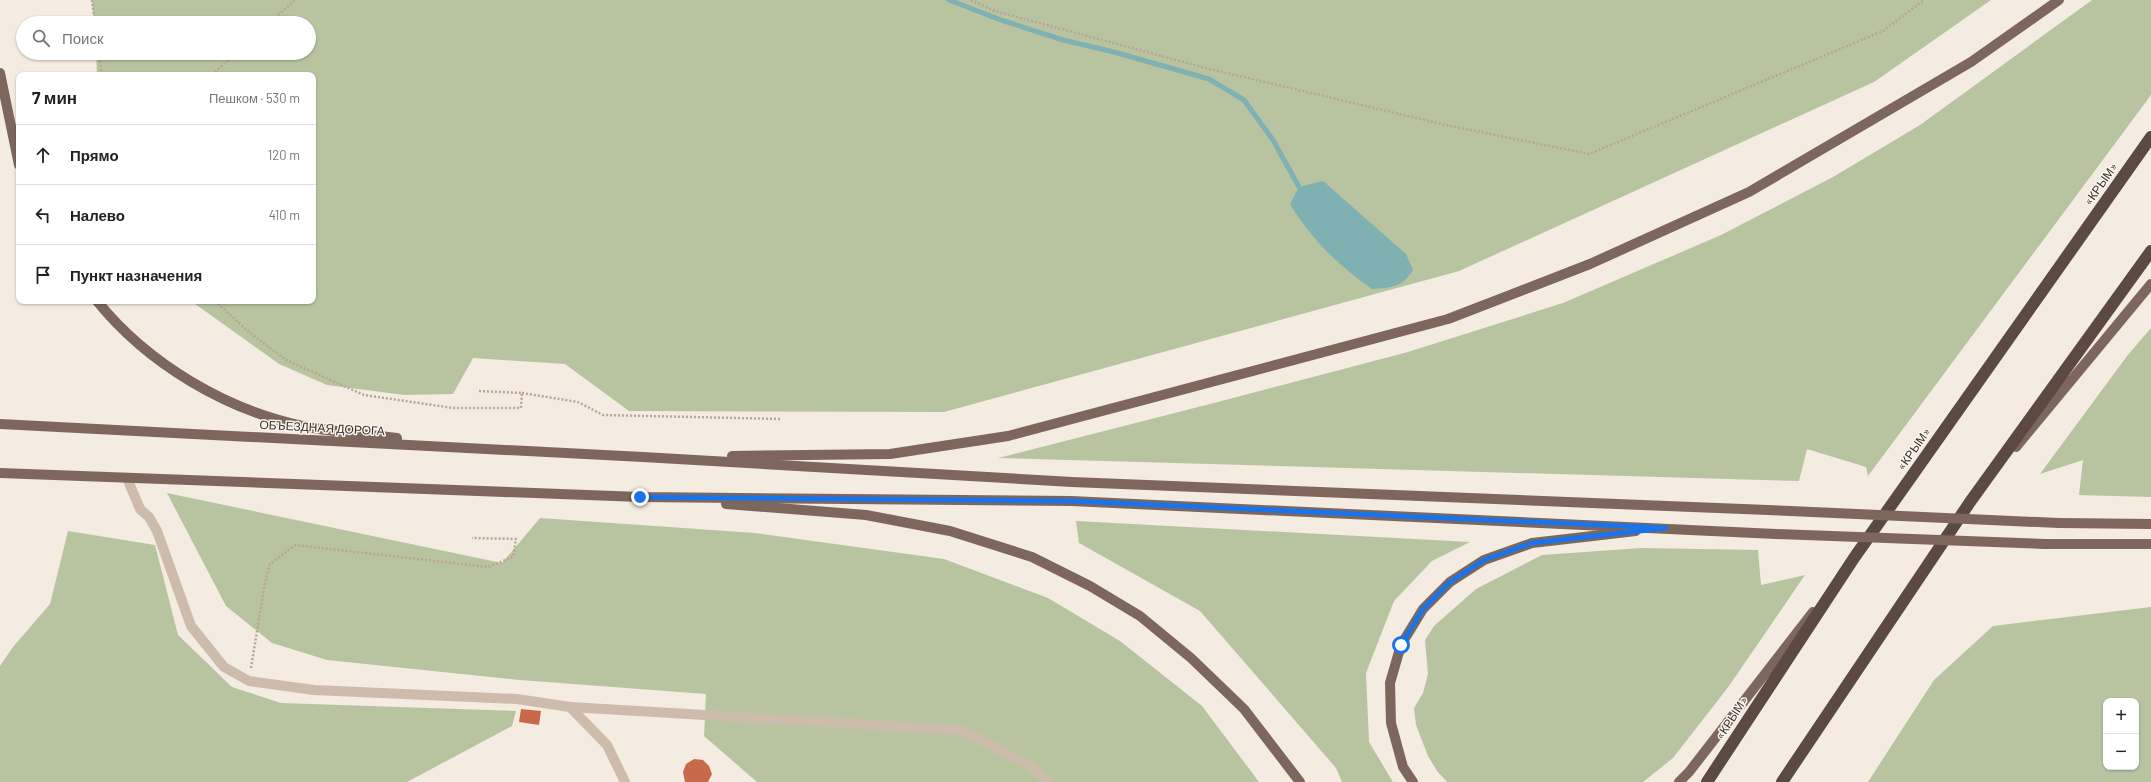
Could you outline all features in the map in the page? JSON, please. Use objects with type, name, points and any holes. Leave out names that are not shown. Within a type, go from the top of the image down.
[{"type":"highway","name":"«КРЫМ»","points":[[1707,782],[1854,558],[2151,137]]},
{"type":"highway","points":[[1782,782],[1970,502],[2151,251]]},
{"type":"main road","points":[[643,456],[890,454],[1008,436],[1448,319],[1590,264],[1749,192],[1971,62],[2059,0]]},
{"type":"main road","points":[[0,73],[16,150]]},
{"type":"main road","points":[[1970,502],[2151,284]]},
{"type":"main road","points":[[99,304],[111,318],[157,359],[210,392],[255,412],[306,426],[472,448]]},
{"type":"main road","name":"ОБЪЕЗДНАЯ ДОРОГА","points":[[0,424],[643,456]]},
{"type":"main road","points":[[643,456],[1072,482],[2059,523],[2151,524]]},
{"type":"main road","points":[[0,473],[640,497],[1071,501],[1776,534],[2045,544],[2151,544]]},
{"type":"main road","points":[[640,497],[866,515],[950,531],[1032,557],[1090,586],[1140,616],[1191,658],[1244,709],[1300,782]]},
{"type":"main road","points":[[1413,782],[1404,767],[1391,724],[1390,683],[1401,645],[1423,609],[1450,582],[1484,560],[1532,543],[1666,528]]},
{"type":"main road","points":[[1679,782],[1689,772],[1854,558]]},
{"type":"lane","points":[[128,478],[140,509],[148,517],[157,531],[191,626],[224,667],[248,681],[314,690],[517,698],[570,707],[961,730],[1031,766],[1048,782]]},
{"type":"lane","points":[[570,707],[607,745],[625,782]]},
{"type":"path","points":[[92,0],[94,16]]},
{"type":"path","points":[[277,16],[295,0]]},
{"type":"path","points":[[971,0],[995,11],[1206,68],[1446,125],[1589,154],[1882,31],[1924,0]]},
{"type":"path","points":[[100,60],[102,72]]},
{"type":"path","points":[[215,72],[228,60]]},
{"type":"path","points":[[218,304],[250,334],[286,360],[364,395],[453,408],[521,408],[522,393]]},
{"type":"path","points":[[479,391],[522,393],[578,402],[603,414],[781,418]]},
{"type":"path","points":[[248,681],[265,582],[270,564],[295,545],[488,567],[513,557],[516,539],[472,538]]},
{"type":"green space","points":[[92,0],[1991,0],[1874,82],[1459,271],[944,412],[629,411],[565,364],[473,358],[453,394],[405,395],[327,385],[279,364],[195,304],[316,304],[316,72],[97,72],[96,60],[316,60],[316,16],[93,16]]},
{"type":"green space","points":[[2092,0],[2151,0],[2151,95],[1868,476],[1866,467],[1807,449],[1799,481],[998,458],[1408,352],[1563,303],[1721,235],[1833,177],[1920,125]]},
{"type":"green space","points":[[2151,328],[2151,497],[2079,495],[2083,460],[2040,474],[2127,356]]},
{"type":"green space","points":[[167,493],[502,563],[540,518],[755,533],[944,559],[1048,598],[1120,641],[1202,706],[1259,782],[757,782],[704,736],[706,694],[520,680],[327,660],[272,643],[226,606]]},
{"type":"green space","points":[[1076,521],[1470,542],[1432,561],[1394,601],[1366,673],[1369,742],[1393,782],[1342,782],[1336,768],[1200,611],[1079,543]]},
{"type":"green space","points":[[68,531],[155,545],[178,635],[232,687],[281,703],[516,711],[512,726],[407,782],[0,782],[0,666],[13,647],[50,604]]},
{"type":"green space","points":[[1642,548],[1758,550],[1761,585],[1805,575],[1729,686],[1673,758],[1643,782],[1447,782],[1437,771],[1428,756],[1416,725],[1414,708],[1423,693],[1428,674],[1425,640],[1434,626],[1476,589],[1542,555]]},
{"type":"green space","points":[[2151,607],[2151,782],[1868,782],[1934,680],[1993,626]]},
{"type":"water","points":[[1323,181],[1406,254],[1413,270],[1405,280],[1396,286],[1372,289],[1348,271],[1316,240],[1290,204],[1299,187]]},
{"type":"building","points":[[521,709],[541,711],[539,725],[519,722]]},
{"type":"building","points":[[694,759],[703,760],[709,766],[712,774],[708,782],[685,782],[683,772],[686,764]]},
{"type":"waterway","points":[[949,0],[1001,20],[1063,40],[1114,52],[1209,79],[1244,100],[1273,140],[1299,187]]},
{"type":"route","points":[[640,497],[1071,501],[1666,528],[1532,543],[1484,560],[1450,582],[1423,609],[1401,645]]}]
